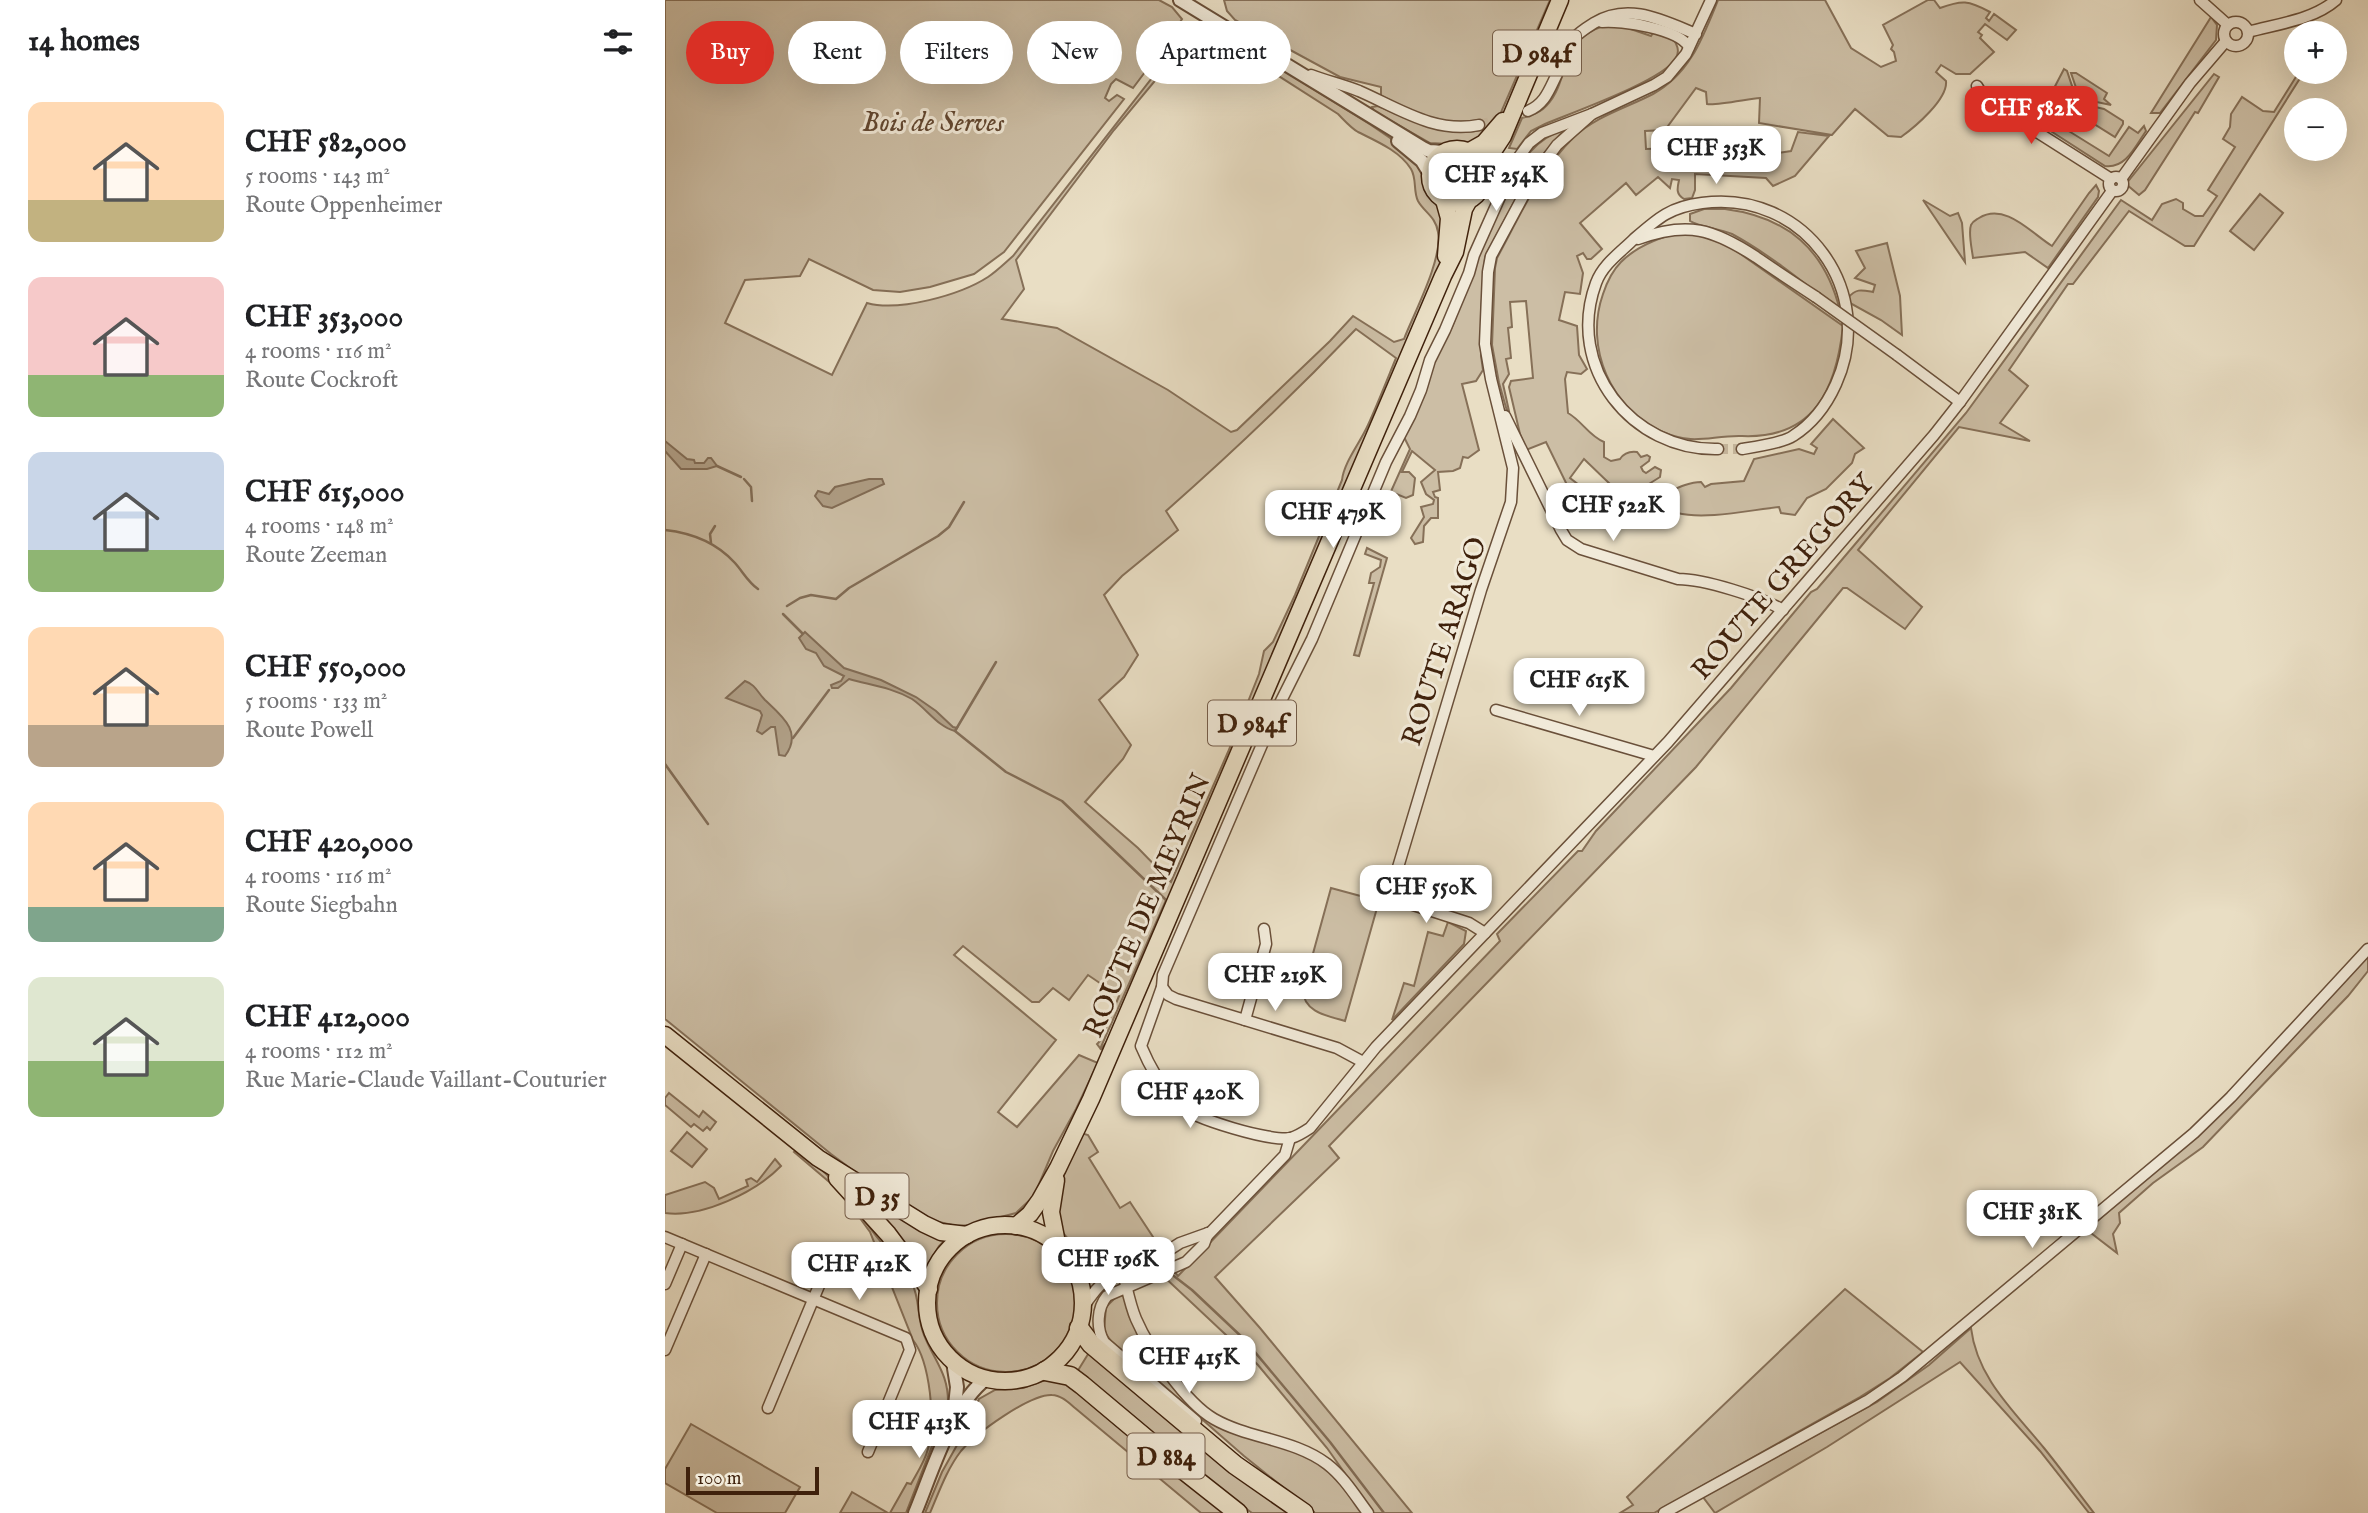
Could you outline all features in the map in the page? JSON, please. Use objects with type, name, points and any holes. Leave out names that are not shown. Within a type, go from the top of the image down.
[{"type":"highway","name":"D 884","points":[[1079,1328],[1091,1344],[1235,1465],[1304,1513]]},
{"type":"highway","name":"D 884","points":[[1045,1371],[1070,1376],[1083,1385],[1238,1513]]},
{"type":"main road","name":"D 984f","points":[[1482,168],[1521,109],[1560,0]]},
{"type":"main road","name":"D 984f","points":[[1468,152],[1484,143],[1521,109]]},
{"type":"main road","points":[[1459,149],[1468,152],[1476,157],[1482,168],[1481,188],[1469,200],[1457,203],[1444,200],[1434,191],[1430,174],[1435,161],[1445,152],[1459,149]]},
{"type":"main road","name":"ROUTE DE MEYRIN","points":[[1443,276],[1449,232],[1449,218],[1444,200]]},
{"type":"main road","name":"ROUTE DE MEYRIN","points":[[1016,1226],[1035,1207],[1058,1168],[1124,1024],[1455,252],[1464,209],[1469,200]]},
{"type":"main road","name":"D 35","points":[[665,1035],[818,1158],[924,1224],[941,1232],[967,1235]]},
{"type":"main road","name":"D 35","points":[[818,1158],[888,1234],[929,1289]]},
{"type":"main road","name":"ROUTE DE MEYRIN","points":[[1057,1243],[1051,1212],[1058,1168]]},
{"type":"main road","points":[[992,1226],[1016,1226],[1037,1231],[1057,1243],[1073,1264],[1082,1288],[1083,1308],[1079,1328],[1065,1354],[1045,1371],[1017,1380],[986,1379],[953,1362],[940,1346],[927,1308],[929,1289],[942,1256],[967,1235],[992,1226]]},
{"type":"street","points":[[1180,0],[1214,21]]},
{"type":"street","points":[[1290,1138],[1274,1137],[1214,1122],[1182,1108],[1171,1098],[1140,1046],[1162,986],[1163,975],[1279,705],[1312,639],[1386,462],[1422,390],[1430,360],[1453,313],[1474,255],[1516,161],[1529,143],[1542,133],[1592,114],[1667,77],[1681,62],[1711,0]]},
{"type":"street","points":[[2200,0],[2228,25]]},
{"type":"street","points":[[2248,32],[2307,16],[2336,0]]},
{"type":"street","points":[[1521,109],[1544,101],[1573,39],[1591,25],[1613,15],[1637,13],[1696,34]]},
{"type":"street","points":[[2241,22],[2248,32],[2248,39],[2241,46],[2231,46],[2226,41],[2224,31],[2228,25],[2241,22]]},
{"type":"street","points":[[1591,25],[1628,23],[1686,41],[1689,47]]},
{"type":"street","points":[[1977,86],[1985,99],[2116,179],[2226,41]]},
{"type":"street","points":[[1291,67],[1330,83],[1359,91],[1441,126],[1462,128],[1479,125]]},
{"type":"street","points":[[1291,68],[1356,108],[1422,161],[1430,174]]},
{"type":"street","points":[[1356,108],[1362,99],[1372,98]]},
{"type":"street","points":[[1356,108],[1429,151],[1445,152]]},
{"type":"street","points":[[1592,114],[1571,130],[1545,159],[1518,203],[1491,256],[1485,344],[1498,404],[1561,530],[1573,545],[1678,579],[1695,580],[1767,602],[1783,610]]},
{"type":"street","name":"ROUTE GREGORY","points":[[1073,1264],[1094,1270],[1153,1270],[1183,1258],[1202,1243],[1208,1233],[1285,1155],[1290,1138],[1310,1128],[1363,1062],[1654,756],[1783,610],[1960,402],[2112,191],[2109,186],[2116,179]]},
{"type":"street","points":[[1718,449],[1689,448],[1667,440],[1621,410],[1600,375],[1591,336],[1590,319],[1594,292],[1602,272],[1613,258],[1668,210],[1701,203],[1752,205],[1780,216],[1816,244],[1833,266],[1843,294],[1848,325],[1845,359],[1824,407],[1791,438],[1742,449]]},
{"type":"street","points":[[1634,240],[1665,230],[1682,228],[1711,232],[1730,240],[1816,297],[1960,402]]},
{"type":"street","name":"ROUTE ARAGO","points":[[1485,933],[1469,923],[1404,902],[1394,891],[1394,878],[1481,590],[1511,502],[1513,468],[1498,404]]},
{"type":"street","points":[[1496,710],[1654,756]]},
{"type":"street","points":[[1245,1020],[1266,944],[1264,929]]},
{"type":"street","points":[[1664,1513],[1867,1401],[1920,1363],[2194,1133],[2231,1097],[2368,949]]},
{"type":"street","points":[[1162,986],[1168,995],[1175,999],[1337,1048],[1363,1062]]},
{"type":"street","name":"ROUTE GREGORY","points":[[1208,1233],[1204,1244],[1186,1262],[1111,1294],[1102,1303],[1099,1328],[1104,1342],[1283,1496]]},
{"type":"street","points":[[665,1237],[906,1338],[910,1350],[869,1452]]},
{"type":"street","points":[[665,1284],[682,1244]]},
{"type":"street","points":[[768,1408],[833,1252]]},
{"type":"street","points":[[665,1350],[706,1254]]},
{"type":"street","points":[[1129,1272],[1128,1289],[1136,1320],[1184,1393],[1199,1409],[1226,1425],[1318,1458],[1340,1477],[1368,1513]]},
{"type":"street","name":"ROUTE GREGORY","points":[[1083,1308],[1098,1286],[1129,1272]]},
{"type":"street","points":[[953,1362],[957,1387],[954,1419]]},
{"type":"street","points":[[915,1513],[954,1419],[971,1393],[986,1379]]},
{"type":"green space","name":"Bois de Serves","points":[[665,0],[1159,0],[1172,7],[1182,19],[1136,21],[1136,84],[1133,88],[1122,82],[1122,21],[1027,21],[1027,84],[1111,84],[1105,98],[1109,101],[1117,95],[1124,99],[1004,252],[974,274],[930,287],[900,292],[873,290],[809,259],[800,276],[745,280],[725,323],[832,375],[867,303],[895,305],[946,296],[976,284],[998,270],[1013,256],[1148,84],[1152,84],[1016,260],[1024,289],[1002,319],[1057,328],[1168,390],[1231,432],[1237,430],[1353,316],[1394,342],[1404,339],[1436,256],[1438,232],[1435,222],[1418,201],[1413,173],[1401,157],[1355,130],[1338,114],[1291,84],[1291,75],[1393,140],[1423,169],[1426,189],[1441,208],[1442,257],[1439,269],[1169,903],[1166,900],[1101,1047],[1097,1044],[1119,996],[1088,975],[1069,1000],[1053,988],[1039,1002],[1032,1002],[963,946],[954,955],[1056,1040],[998,1112],[1017,1127],[1079,1055],[1098,1063],[1053,1151],[1034,1196],[1016,1213],[957,1226],[930,1220],[873,1185],[665,1019]],"holes":[[[1356,329],[1396,358],[1368,425],[1346,466],[1295,595],[1273,642],[1264,651],[1259,674],[1228,752],[1171,882],[1138,848],[1085,802],[1123,759],[1131,745],[1099,700],[1124,677],[1138,655],[1104,595],[1122,576],[1178,530],[1166,511],[1263,422]]]},
{"type":"green space","points":[[1224,0],[1550,0],[1494,126],[1469,145],[1430,143],[1374,111],[1372,107],[1378,106],[1416,122],[1455,132],[1482,130],[1480,120],[1452,122],[1406,108],[1381,96],[1381,87],[1340,77],[1291,50],[1291,21],[1237,21],[1227,11]]},
{"type":"green space","points":[[1718,0],[1825,0],[1851,48],[1881,67],[1896,61],[1891,49],[1893,45],[1883,25],[1928,0],[1934,0],[1940,8],[1965,2],[1976,5],[1990,12],[1986,18],[1989,21],[1994,14],[2016,30],[2007,40],[1985,24],[1978,32],[1982,35],[1980,38],[1994,52],[1970,74],[1956,74],[1941,65],[1936,72],[1946,81],[1942,96],[1930,112],[1901,137],[1888,136],[1855,109],[1832,135],[1759,123],[1760,98],[1707,104],[1706,92],[1696,88],[1665,130],[1645,131],[1646,149],[1759,148],[1778,153],[1791,151],[1798,132],[1829,136],[1795,176],[1773,186],[1766,178],[1695,174],[1692,198],[1684,199],[1678,191],[1679,180],[1672,179],[1670,188],[1658,177],[1636,195],[1626,183],[1580,223],[1602,249],[1591,259],[1587,259],[1583,253],[1577,256],[1583,273],[1580,294],[1565,292],[1559,320],[1577,326],[1579,355],[1587,369],[1581,374],[1567,372],[1565,379],[1568,413],[1604,442],[1604,457],[1611,461],[1620,459],[1627,453],[1637,452],[1641,457],[1650,457],[1641,467],[1643,471],[1646,473],[1655,467],[1661,470],[1660,477],[1617,504],[1611,485],[1584,459],[1570,478],[1579,485],[1569,489],[1546,442],[1526,450],[1509,387],[1511,381],[1533,378],[1526,301],[1510,302],[1512,327],[1508,328],[1511,358],[1506,359],[1509,374],[1503,384],[1507,411],[1492,345],[1497,258],[1550,164],[1574,137],[1592,123],[1653,94],[1677,76],[1694,53]]},
{"type":"green space","points":[[2211,17],[2217,25],[2216,40],[2160,113],[2151,113]]},
{"type":"green space","points":[[1604,26],[1622,26],[1651,36],[1653,33],[1672,38],[1677,47],[1676,58],[1668,67],[1637,86],[1545,124],[1531,131],[1517,149],[1509,148],[1522,118],[1541,111],[1552,99],[1571,52],[1579,41],[1589,32]]},
{"type":"green space","points":[[2064,69],[2067,71],[2081,113],[2051,94]]},
{"type":"green space","points":[[2071,73],[2076,73],[2107,93],[2104,99],[2111,105],[2092,101],[2082,105]]},
{"type":"green space","points":[[2214,74],[2219,77],[2198,113],[2195,112],[2145,190],[2139,195],[2126,184]]},
{"type":"green space","points":[[2292,84],[2296,84],[2288,98],[2284,98],[2284,104],[2194,246],[2185,246],[2129,211],[2073,284],[2068,284],[2009,370],[2028,386],[2000,423],[2030,441],[1959,427],[1858,550],[1922,607],[1905,629],[1847,588],[1843,588],[1696,767],[1329,1146],[1339,1158],[1215,1277],[1412,1513],[1373,1513],[1327,1448],[1258,1365],[1161,1274],[1173,1270],[1178,1276],[1500,941],[1497,934],[1578,851],[1582,851],[1596,831],[1731,688],[1966,413],[2121,200],[2152,220],[2162,204],[2176,199],[2183,203],[2183,209],[2195,216],[2203,216],[2217,196],[2208,190],[2235,147],[2223,139],[2230,127],[2231,114],[2242,97],[2263,111],[2274,112]]},
{"type":"green space","points":[[2091,106],[2104,109],[2123,121],[2115,137],[2083,117],[2085,109]]},
{"type":"green space","points":[[2051,120],[2109,156],[2129,127],[2138,133],[2144,126],[2146,131],[2125,160],[2119,164],[2105,166],[2046,128]]},
{"type":"green space","points":[[1565,129],[1533,166],[1485,257],[1481,312],[1483,370],[1476,381],[1462,384],[1479,450],[1468,458],[1463,457],[1460,468],[1438,472],[1440,490],[1433,492],[1438,498],[1438,518],[1431,518],[1424,526],[1423,542],[1415,544],[1411,538],[1424,517],[1421,507],[1433,504],[1434,500],[1426,494],[1421,482],[1435,470],[1412,451],[1402,472],[1409,472],[1415,478],[1413,495],[1406,498],[1394,493],[1386,508],[1384,507],[1410,449],[1404,437],[1419,407],[1441,342],[1453,324],[1496,212],[1530,152],[1545,138]]},
{"type":"green space","points":[[1457,157],[1470,163],[1476,176],[1470,189],[1457,195],[1444,189],[1438,176],[1444,163]]},
{"type":"green space","points":[[2096,185],[2098,197],[2048,268],[2025,252],[1973,258],[1970,228],[1979,218],[1989,214],[2008,216],[2052,246]]},
{"type":"green space","points":[[2260,194],[2283,213],[2254,250],[2230,231]]},
{"type":"green space","points":[[1923,200],[1950,216],[1958,213],[1962,223],[1965,262]]},
{"type":"green space","points":[[1704,209],[1725,209],[1767,220],[1785,228],[1800,240],[1824,270],[1840,311],[1746,242],[1727,232],[1690,221],[1690,214]]},
{"type":"green space","points":[[1683,232],[1725,243],[1843,326],[1840,349],[1827,390],[1817,406],[1804,419],[1787,429],[1767,435],[1703,439],[1674,436],[1645,422],[1629,408],[1606,375],[1597,335],[1598,314],[1612,273],[1642,246]]},
{"type":"green space","points":[[1887,243],[1900,296],[1902,335],[1850,303],[1848,298],[1857,291],[1873,292],[1875,285],[1855,278],[1865,268],[1856,251]]},
{"type":"green space","points":[[1833,419],[1864,448],[1855,454],[1852,463],[1826,489],[1807,498],[1795,515],[1781,513],[1779,507],[1714,515],[1689,515],[1676,512],[1654,498],[1695,482],[1701,482],[1705,487],[1744,481],[1754,459],[1799,449],[1814,454],[1817,448],[1811,444]]},
{"type":"green space","points":[[1367,548],[1387,558],[1359,656],[1354,655],[1374,583],[1369,583],[1371,573],[1380,567],[1381,560],[1365,554]]},
{"type":"green space","points":[[1331,888],[1379,901],[1345,1021],[1324,1015],[1312,1008],[1304,997],[1303,990]]},
{"type":"green space","points":[[1448,922],[1466,931],[1464,944],[1392,1020],[1404,983],[1414,986],[1428,932],[1443,936]]},
{"type":"green space","points":[[2368,956],[2368,971],[2348,996],[2203,1147],[2153,1183],[2119,1213],[2120,1223],[2113,1234],[2117,1253],[2087,1230],[2226,1109]]},
{"type":"green space","points":[[669,1093],[699,1117],[703,1111],[716,1122],[710,1130],[707,1127],[703,1131],[694,1124],[691,1127],[665,1105],[665,1098]]},
{"type":"green space","points":[[687,1132],[707,1149],[692,1167],[671,1151]]},
{"type":"green space","points":[[1081,1133],[1088,1135],[1098,1152],[1089,1158],[1120,1208],[1130,1202],[1159,1246],[1143,1256],[1121,1239],[1112,1246],[1122,1263],[1101,1266],[1090,1262],[1062,1231],[1059,1193]]},
{"type":"green space","points":[[796,1150],[820,1168],[840,1189],[912,1283],[922,1329],[944,1376],[948,1405],[906,1513],[890,1513],[907,1483],[911,1484],[928,1449],[931,1408],[924,1363],[870,1232],[841,1192],[794,1152]]},
{"type":"green space","points":[[775,1159],[781,1166],[743,1194],[695,1211],[665,1213],[665,1195],[705,1182],[714,1188],[719,1199],[748,1186],[746,1180],[751,1178],[757,1182]]},
{"type":"green space","points":[[846,1179],[948,1237],[939,1246],[924,1271]]},
{"type":"green space","points":[[1006,1234],[1033,1239],[1055,1254],[1070,1276],[1075,1303],[1070,1330],[1055,1352],[1033,1367],[1006,1372],[979,1367],[957,1352],[942,1330],[937,1303],[942,1276],[957,1254],[979,1239]]},
{"type":"green space","points":[[1845,1289],[1923,1352],[1860,1397],[1654,1513],[1620,1513],[1633,1505],[1627,1497]]},
{"type":"green space","points":[[1126,1295],[1187,1401],[1275,1444],[1318,1461],[1337,1479],[1364,1513],[1315,1513],[1115,1347],[1104,1331],[1106,1307],[1117,1296]]},
{"type":"green space","points":[[1971,1328],[1981,1363],[1989,1378],[2094,1513],[2089,1513],[2040,1451],[1960,1362],[1827,1447],[1715,1513],[1703,1497],[1877,1402],[1929,1365]]},
{"type":"green space","points":[[1090,1351],[1289,1513],[1252,1513],[1210,1482],[1077,1372]]},
{"type":"green space","points":[[1060,1377],[1228,1513],[1201,1513],[1067,1402],[1052,1395],[1042,1396],[1017,1408],[968,1443],[952,1465],[930,1513],[925,1513],[942,1472],[979,1399],[995,1390],[1023,1388]]},
{"type":"green space","points":[[691,1424],[800,1487],[785,1513],[717,1513],[665,1483],[665,1469]]},
{"type":"green space","points":[[852,1492],[888,1513],[840,1513]]},
{"type":"shaded area","points":[[665,441],[695,463],[704,463],[711,458],[717,466],[707,469],[681,469],[665,451]]},
{"type":"shaded area","points":[[869,479],[882,479],[884,484],[832,508],[823,506],[815,496],[818,491],[829,494],[835,487]]},
{"type":"shaded area","points":[[805,632],[844,668],[881,680],[916,697],[957,728],[955,731],[943,726],[912,699],[888,689],[849,679],[838,688],[832,688],[831,685],[841,681],[844,676],[824,666],[816,653],[806,649],[799,638]]},
{"type":"shaded area","points":[[745,681],[754,687],[788,725],[792,739],[785,756],[779,755],[775,727],[762,734],[757,731],[762,715],[760,711],[726,698]]},
{"type":"waterway","points":[[717,466],[741,477]]},
{"type":"waterway","points":[[744,479],[751,487],[752,501]]},
{"type":"waterway","points":[[787,606],[811,595],[836,599],[849,588],[938,536],[949,527],[964,502]]},
{"type":"waterway","points":[[711,543],[710,534],[715,526]]},
{"type":"waterway","points":[[665,530],[694,536],[712,545],[728,556],[758,589]]},
{"type":"waterway","points":[[783,614],[802,633]]},
{"type":"waterway","points":[[996,662],[955,731],[1006,772],[1062,801],[1166,900],[1167,904]]},
{"type":"waterway","points":[[793,738],[829,690]]},
{"type":"waterway","points":[[665,764],[708,824]]},
{"type":"waterway","points":[[1101,1049],[1107,1042]]},
{"type":"waterway","points":[[1170,1273],[1244,1339],[1330,1442],[1384,1513]]},
{"type":"tunnel","points":[[1479,125],[1528,111]]},
{"type":"tunnel","points":[[1718,449],[1742,449]]}]
